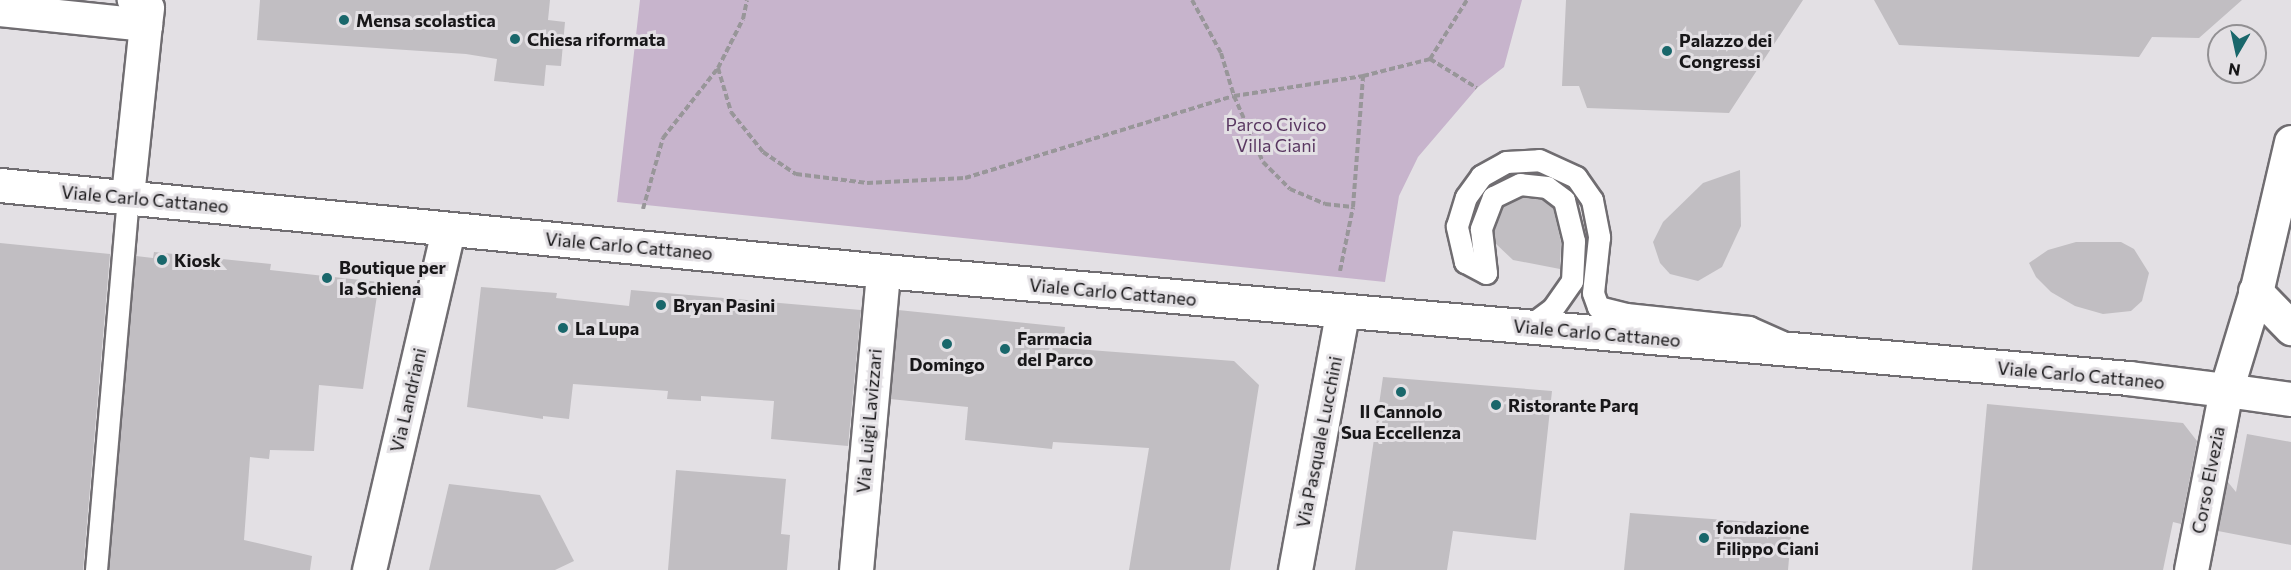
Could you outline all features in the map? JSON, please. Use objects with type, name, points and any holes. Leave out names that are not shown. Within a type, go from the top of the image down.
[{"type":"main road","name":"Corso Elvezia","points":[[2191,570],[2226,390],[2255,291],[2291,142]]},
{"type":"main road","name":"Viale Carlo Cattaneo","points":[[0,185],[883,271],[1342,313],[1790,350],[2226,390],[2291,399]]},
{"type":"main road","name":"Via Landriani","points":[[369,570],[448,230]]},
{"type":"main road","name":"Via Luigi Lavizzari","points":[[856,570],[883,271]]},
{"type":"main road","points":[[2255,291],[2291,328]]},
{"type":"main road","name":"Via Pasquale Lucchini","points":[[1294,570],[1342,313]]},
{"type":"street","points":[[0,10],[143,8],[128,196]]},
{"type":"lane","points":[[1528,327],[1563,298],[1572,281],[1574,241],[1564,200],[1547,187],[1520,184],[1493,197],[1481,229],[1486,273],[1465,262],[1457,226],[1466,197],[1481,176],[1506,162],[1539,160],[1576,177],[1592,200],[1599,237],[1593,292],[1598,307],[1626,314],[1749,327],[1782,340],[1790,350]]},
{"type":"lane","points":[[96,570],[128,196]]},
{"type":"path","points":[[614,244],[647,204],[663,138],[718,68],[743,19],[747,0]]},
{"type":"path","points":[[1192,0],[1221,52],[1234,96],[1263,162],[1290,189],[1325,204],[1353,207]]},
{"type":"path","points":[[718,68],[731,112],[763,152],[796,174],[867,183],[965,178],[1234,96],[1363,76],[1430,59],[1467,0]]},
{"type":"path","points":[[1430,59],[1477,88]]},
{"type":"path","points":[[1338,278],[1353,207],[1363,76]]},
{"type":"green space","name":"Parco Civico Villa Ciani","points":[[640,0],[1522,0],[1504,67],[1477,88],[1418,157],[1399,196],[1385,282],[617,202]]},
{"type":"building","points":[[260,0],[550,0],[548,20],[565,22],[561,66],[546,65],[544,86],[494,81],[497,59],[466,54],[257,40]]},
{"type":"building","points":[[1566,0],[1803,0],[1729,113],[1587,108],[1579,86],[1562,86]]},
{"type":"building","points":[[1874,0],[2242,0],[2215,24],[2207,24],[2207,31],[2199,38],[2152,37],[2139,57],[1899,45]]},
{"type":"building","points":[[1740,170],[1741,226],[1722,267],[1698,281],[1670,274],[1660,263],[1653,242],[1663,222],[1703,183]]},
{"type":"building","points":[[1522,197],[1542,199],[1553,207],[1561,242],[1560,269],[1513,260],[1495,243],[1494,231],[1503,206]]},
{"type":"building","points":[[2076,242],[2121,242],[2134,249],[2149,273],[2142,301],[2131,311],[2103,314],[2075,306],[2051,292],[2036,277],[2029,263],[2048,250]]},
{"type":"building","points":[[0,243],[110,254],[83,570],[0,570]]},
{"type":"building","points":[[154,252],[271,264],[270,270],[379,282],[363,389],[319,385],[314,451],[270,450],[269,459],[250,457],[244,540],[312,556],[310,570],[109,570],[136,256],[153,258]]},
{"type":"building","points":[[481,287],[557,293],[556,298],[629,306],[631,290],[861,310],[848,446],[771,439],[774,401],[701,396],[701,401],[667,399],[668,391],[573,384],[569,419],[543,416],[543,419],[467,407]]},
{"type":"building","points":[[898,310],[1065,327],[1063,348],[1234,361],[1259,385],[1230,570],[1129,570],[1149,448],[1053,442],[1052,449],[965,440],[968,407],[890,399]]},
{"type":"building","points":[[1383,377],[1552,391],[1536,540],[1453,531],[1447,570],[1355,570]]},
{"type":"building","points":[[1987,404],[2183,423],[2197,441],[2181,524],[2173,522],[2163,570],[1972,570]]},
{"type":"building","points":[[2247,434],[2291,442],[2291,545],[2218,531],[2227,481],[2236,492]]},
{"type":"building","points":[[676,470],[786,479],[781,534],[790,535],[787,570],[668,570]]},
{"type":"building","points":[[449,484],[540,495],[574,561],[555,570],[429,570]]},
{"type":"building","points":[[1630,513],[1792,525],[1788,570],[1624,570]]},
{"type":"place","name":"Mensa scolastica","points":[[344,20]]},
{"type":"place","name":"Chiesa riformata","points":[[515,39]]},
{"type":"place","name":"Palazzo dei Congressi","points":[[1667,51]]},
{"type":"place","name":"Kiosk","points":[[162,260]]},
{"type":"place","name":"Boutique per la Schiena","points":[[327,278]]},
{"type":"place","name":"Bryan Pasini","points":[[661,305]]},
{"type":"place","name":"La Lupa","points":[[563,328]]},
{"type":"place","name":"Domingo","points":[[947,344]]},
{"type":"place","name":"Farmacia del Parco","points":[[1005,349]]},
{"type":"place","name":"Il Cannolo Sua Eccellenza","points":[[1401,392]]},
{"type":"place","name":"Ristorante Parq","points":[[1496,405]]},
{"type":"place","name":"fondazione Filippo Ciani","points":[[1704,538]]}]
